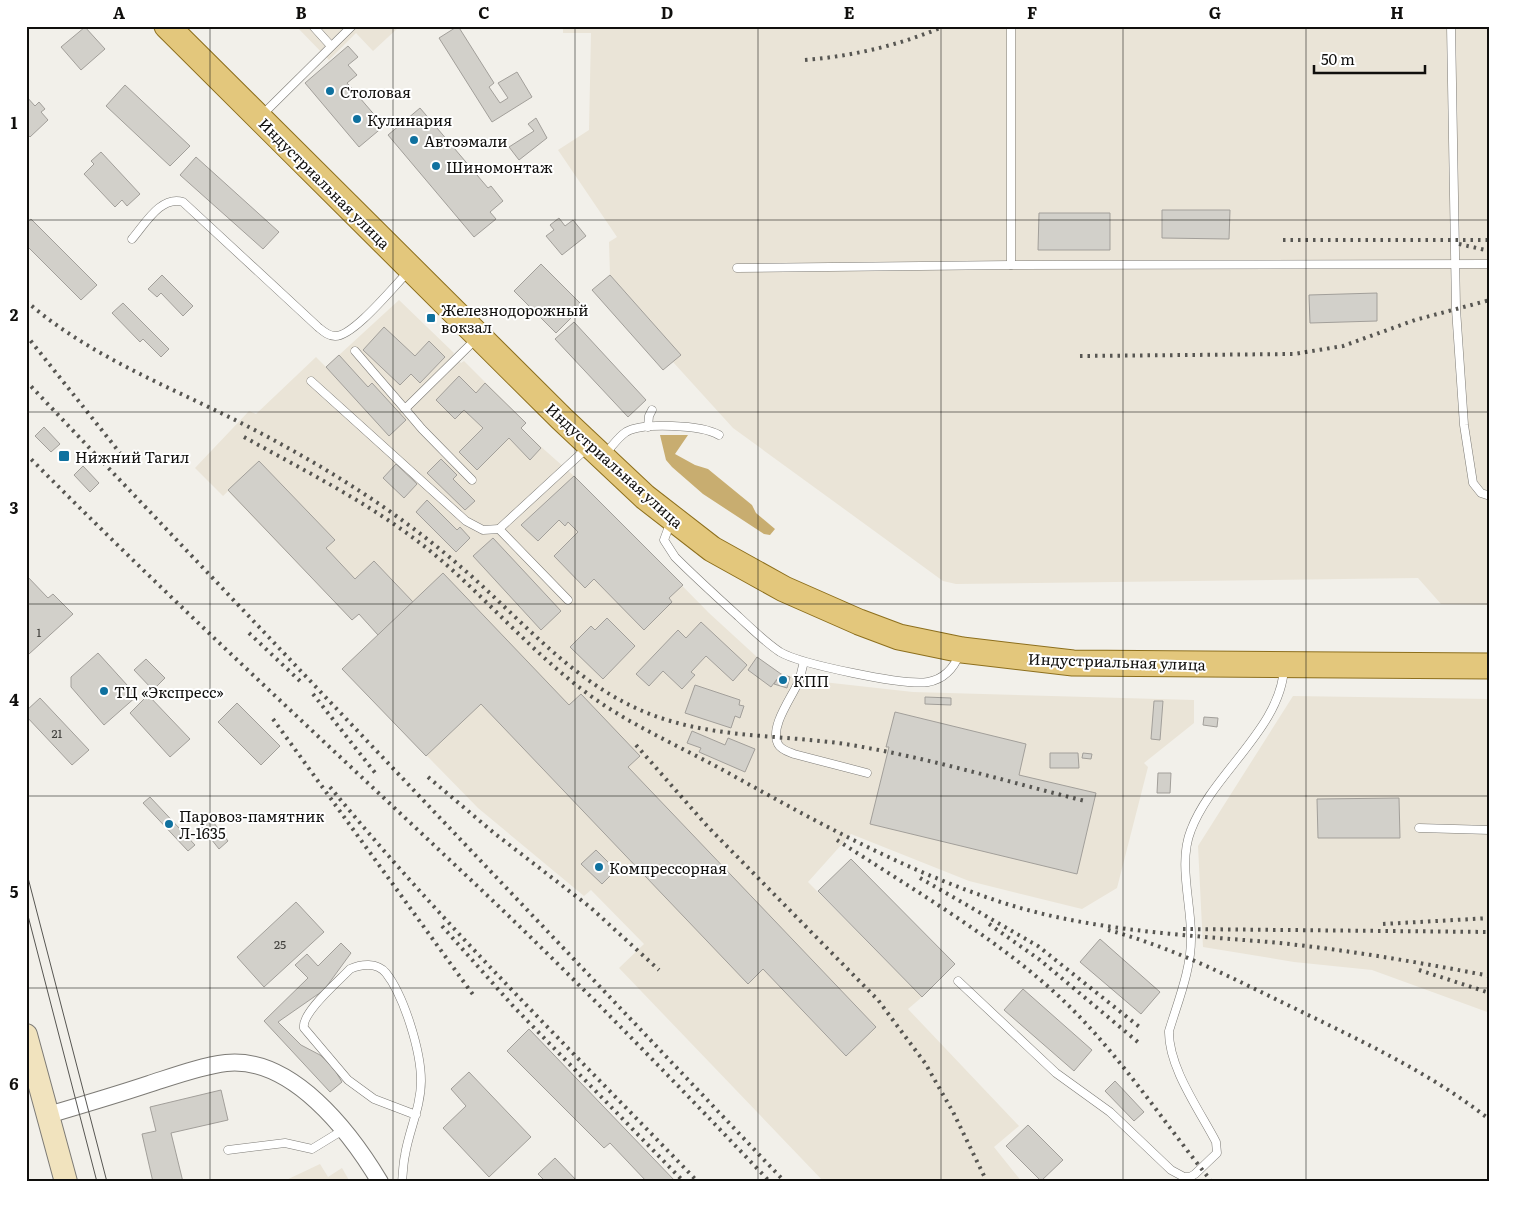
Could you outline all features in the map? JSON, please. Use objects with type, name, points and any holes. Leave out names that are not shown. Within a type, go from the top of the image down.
[{"type":"main road","name":"Индустриальная улица","points":[[167,26],[597,451],[672,520],[712,549],[746,570],[825,608],[899,637],[962,650],[1016,658],[1073,663],[1490,666]]},
{"type":"main road","points":[[26,1036],[66,1182]]},
{"type":"street","points":[[48,1115],[176,1076],[226,1063],[254,1065],[277,1072],[324,1107],[364,1154],[380,1182]]},
{"type":"lane","points":[[313,26],[331,46]]},
{"type":"lane","points":[[259,118],[352,26]]},
{"type":"lane","points":[[1011,26],[1011,265]]},
{"type":"lane","points":[[1451,26],[1455,265],[1464,425],[1470,475],[1480,492],[1490,496]]},
{"type":"lane","points":[[132,239],[164,203],[175,199],[183,202],[318,327],[328,334],[335,336],[350,331],[411,269]]},
{"type":"lane","points":[[737,268],[1011,265],[1490,264]]},
{"type":"lane","points":[[405,409],[480,336]]},
{"type":"lane","points":[[355,352],[422,429],[472,480]]},
{"type":"lane","points":[[311,381],[466,521],[482,530],[499,529],[597,451],[625,433],[648,427],[711,430],[720,435]]},
{"type":"lane","points":[[648,427],[649,416],[652,410]]},
{"type":"lane","points":[[672,520],[665,532],[664,540],[675,557],[770,645],[804,662],[913,682],[928,682],[948,673],[955,666],[962,650]]},
{"type":"lane","points":[[499,529],[568,600]]},
{"type":"lane","points":[[804,662],[800,679],[780,717],[776,737],[777,744],[794,754],[867,773]]},
{"type":"lane","points":[[958,981],[1056,1074],[1110,1112],[1171,1170],[1184,1177],[1190,1177],[1213,1158],[1217,1153],[1216,1142],[1177,1067],[1169,1041],[1169,1031],[1191,947],[1187,842],[1194,821],[1209,796],[1257,732],[1274,704],[1281,689],[1284,665]]},
{"type":"lane","points":[[1419,828],[1490,830]]},
{"type":"lane","points":[[402,1182],[405,1154],[416,1116],[421,1082],[418,1050],[402,1004],[385,972],[376,967],[359,965],[350,969],[308,1012],[304,1018],[304,1028],[306,1033],[355,1085],[374,1099],[416,1116]]},
{"type":"lane","points":[[228,1150],[285,1143],[312,1149],[343,1130]]},
{"type":"shaded area","points":[[296,26],[400,26],[373,51],[356,33],[329,60]]},
{"type":"shaded area","points":[[563,26],[1490,26],[1490,605],[1441,604],[1418,578],[956,584],[943,581],[733,428],[673,362],[680,354],[610,275],[609,242],[617,237],[558,150],[589,130],[591,33],[563,33]]},
{"type":"shaded area","points":[[399,300],[454,353],[453,355],[461,363],[464,361],[526,423],[521,429],[574,476],[709,613],[757,657],[781,674],[814,681],[913,692],[1194,700],[1194,723],[1144,763],[1148,767],[1117,888],[1082,909],[969,881],[851,834],[808,882],[922,997],[908,1009],[1019,1126],[994,1147],[1022,1182],[824,1182],[619,968],[644,944],[591,890],[584,896],[478,808],[342,669],[378,635],[359,614],[352,620],[228,491],[223,496],[195,468],[249,411],[256,414],[316,357],[326,367]]},
{"type":"shaded area","points":[[660,435],[688,435],[675,454],[695,465],[708,469],[752,505],[756,513],[775,529],[770,535],[764,534],[703,494],[672,467],[666,460]]},
{"type":"shaded area","points":[[1293,696],[1490,699],[1490,1013],[1372,970],[1294,962],[1203,947],[1198,846]]},
{"type":"shaded area","points":[[320,1164],[328,1177],[342,1168],[350,1182],[282,1182]]},
{"type":"building","points":[[458,26],[494,83],[489,87],[500,103],[508,98],[498,83],[517,72],[532,97],[492,122],[439,38]]},
{"type":"building","points":[[85,27],[105,49],[81,70],[61,47]]},
{"type":"building","points":[[348,46],[358,57],[348,65],[357,75],[347,83],[384,126],[359,147],[305,83]]},
{"type":"building","points":[[125,85],[190,146],[170,166],[106,106]]},
{"type":"building","points":[[26,96],[35,106],[39,102],[45,109],[41,112],[48,120],[30,137],[26,133]]},
{"type":"building","points":[[420,108],[488,188],[491,186],[503,201],[490,212],[496,219],[474,237],[388,135]]},
{"type":"building","points":[[536,118],[547,138],[519,160],[509,147],[534,131],[528,124]]},
{"type":"building","points":[[101,152],[140,194],[127,206],[122,200],[115,207],[84,174],[94,164],[91,161]]},
{"type":"building","points":[[196,157],[279,232],[263,249],[180,175]]},
{"type":"building","points":[[1162,210],[1230,210],[1229,239],[1162,238]]},
{"type":"building","points":[[1039,213],[1110,213],[1110,250],[1038,250]]},
{"type":"building","points":[[559,218],[565,226],[573,220],[586,236],[562,255],[546,236],[554,230],[550,225]]},
{"type":"building","points":[[31,219],[97,285],[81,300],[26,245],[26,223]]},
{"type":"building","points":[[541,264],[583,306],[556,333],[514,291]]},
{"type":"building","points":[[162,275],[193,306],[183,316],[161,293],[157,297],[148,289]]},
{"type":"building","points":[[610,275],[681,355],[663,370],[592,290]]},
{"type":"building","points":[[1377,293],[1377,321],[1310,323],[1309,295]]},
{"type":"building","points":[[123,303],[169,349],[161,357],[143,339],[140,342],[112,313]]},
{"type":"building","points":[[574,322],[646,400],[628,417],[555,339]]},
{"type":"building","points":[[384,327],[415,356],[429,341],[445,357],[420,383],[411,374],[400,385],[363,350]]},
{"type":"building","points":[[339,355],[368,387],[372,383],[406,420],[389,436],[326,367]]},
{"type":"building","points":[[459,376],[476,393],[485,383],[526,423],[521,428],[541,448],[530,460],[509,438],[477,470],[459,452],[483,428],[464,410],[455,419],[436,400]]},
{"type":"building","points":[[44,427],[60,444],[51,452],[35,436]]},
{"type":"building","points":[[441,459],[457,475],[453,479],[475,501],[465,510],[427,473]]},
{"type":"building","points":[[259,461],[335,540],[326,548],[355,579],[374,561],[413,602],[378,635],[359,614],[352,620],[228,490]]},
{"type":"building","points":[[396,464],[417,484],[404,498],[383,478]]},
{"type":"building","points":[[83,466],[99,483],[90,492],[74,475]]},
{"type":"building","points":[[574,476],[683,585],[669,598],[672,602],[644,630],[594,579],[585,588],[554,556],[578,532],[568,522],[565,526],[559,520],[538,541],[521,525]]},
{"type":"building","points":[[427,500],[457,530],[460,527],[470,538],[456,552],[416,512]]},
{"type":"building","points":[[493,538],[561,611],[541,630],[473,556]]},
{"type":"building","points":[[443,573],[569,705],[581,694],[640,756],[628,767],[876,1027],[846,1056],[763,969],[748,984],[481,704],[426,756],[342,669]]},
{"type":"building","points":[[26,575],[48,598],[53,594],[73,614],[29,654],[26,651]]},
{"type":"building","points":[[607,618],[635,646],[603,679],[570,647],[591,626],[595,630]]},
{"type":"building","points":[[701,622],[747,665],[733,681],[706,656],[691,672],[695,675],[682,689],[663,671],[649,686],[636,674],[678,630],[686,638]]},
{"type":"building","name":"ТЦ «Экспресс»","points":[[98,653],[137,696],[104,725],[71,687],[71,677]]},
{"type":"building","points":[[757,657],[781,674],[771,687],[748,670]]},
{"type":"building","points":[[146,659],[165,678],[153,690],[134,670]]},
{"type":"building","name":"КПП","points":[[781,674],[790,677],[787,688],[774,684]]},
{"type":"building","points":[[695,685],[740,700],[739,705],[744,706],[740,718],[735,716],[731,728],[685,713]]},
{"type":"building","points":[[148,695],[190,739],[170,757],[130,713]]},
{"type":"building","points":[[925,697],[951,698],[951,705],[925,704]]},
{"type":"building","points":[[40,698],[89,750],[72,765],[26,716],[26,711]]},
{"type":"building","points":[[1154,701],[1163,701],[1160,740],[1151,739]]},
{"type":"building","points":[[237,703],[280,746],[261,765],[218,722]]},
{"type":"building","points":[[895,712],[1026,744],[1019,775],[1096,793],[1077,874],[870,824],[889,747],[886,747]]},
{"type":"building","points":[[1204,717],[1218,718],[1217,727],[1203,725]]},
{"type":"building","points":[[692,731],[725,745],[728,738],[755,749],[745,772],[699,752],[701,748],[687,743]]},
{"type":"building","points":[[1050,753],[1078,753],[1079,768],[1050,768]]},
{"type":"building","points":[[1083,753],[1092,754],[1091,759],[1082,758]]},
{"type":"building","points":[[1158,773],[1171,773],[1170,793],[1157,793]]},
{"type":"building","name":"Паровоз-памятник Л-1635","points":[[150,797],[195,845],[188,851],[143,803]]},
{"type":"building","points":[[1399,798],[1400,838],[1318,838],[1317,799]]},
{"type":"building","points":[[210,818],[228,841],[219,849],[200,825]]},
{"type":"building","name":"Компрессорная","points":[[596,850],[616,870],[602,884],[581,864]]},
{"type":"building","points":[[851,859],[955,964],[922,997],[818,891]]},
{"type":"building","points":[[296,902],[324,932],[264,987],[237,957]]},
{"type":"building","points":[[1100,939],[1160,992],[1141,1014],[1080,962]]},
{"type":"building","points":[[341,943],[351,953],[324,990],[278,1022],[301,1045],[320,1055],[333,1067],[342,1082],[330,1092],[264,1021],[308,978],[295,965],[307,954],[318,966]]},
{"type":"building","points":[[1023,989],[1092,1050],[1074,1071],[1004,1010]]},
{"type":"building","points":[[529,1029],[676,1182],[647,1182],[610,1143],[604,1148],[507,1051]]},
{"type":"building","points":[[469,1072],[531,1137],[489,1177],[443,1128],[466,1106],[451,1089]]},
{"type":"building","points":[[1115,1081],[1144,1112],[1134,1121],[1105,1091]]},
{"type":"building","points":[[221,1090],[228,1120],[171,1133],[183,1182],[153,1182],[142,1134],[156,1131],[150,1107]]},
{"type":"building","points":[[1028,1125],[1063,1160],[1041,1181],[1006,1146]]},
{"type":"building","points":[[555,1158],[578,1182],[546,1182],[538,1174]]},
{"type":"tram line","points":[[26,870],[107,1182]]},
{"type":"tram line","points":[[26,908],[97,1182]]},
{"type":"railway","points":[[805,60],[841,56],[876,49],[911,39],[945,26]]},
{"type":"railway","points":[[1283,240],[1490,240]]},
{"type":"railway","points":[[1459,244],[1490,251]]},
{"type":"railway","points":[[1080,356],[1294,354],[1343,346],[1415,320],[1490,300]]},
{"type":"railway","points":[[26,301],[51,321],[104,355],[273,440],[330,472],[385,508],[461,567],[554,653],[604,691],[631,706],[661,718],[706,729],[729,733],[822,741],[875,749],[1085,801]]},
{"type":"railway","points":[[26,335],[120,453]]},
{"type":"railway","points":[[26,381],[785,1182]]},
{"type":"railway","points":[[244,437],[339,490],[408,534],[449,567],[563,675],[600,703],[792,808],[862,844],[933,877],[1007,904],[1039,913],[1103,926],[1324,948],[1490,976]]},
{"type":"railway","points":[[26,454],[192,617],[472,881],[586,992],[770,1182]]},
{"type":"railway","points":[[249,633],[302,683]]},
{"type":"railway","points":[[313,694],[376,774]]},
{"type":"railway","points":[[273,719],[474,996]]},
{"type":"railway","points":[[636,745],[708,827],[878,1000],[925,1063],[953,1112],[987,1182]]},
{"type":"railway","points":[[428,777],[494,833],[590,907],[659,970]]},
{"type":"railway","points":[[330,787],[373,839],[464,939],[698,1182]]},
{"type":"railway","points":[[837,840],[991,941],[1048,987],[1074,1011],[1111,1052],[1212,1182]]},
{"type":"railway","points":[[920,878],[1038,946],[1142,1029]]},
{"type":"railway","points":[[1383,924],[1490,918]]},
{"type":"railway","points":[[989,924],[1040,960],[1139,1043]]},
{"type":"railway","points":[[442,926],[513,1006],[684,1182]]},
{"type":"railway","points":[[1183,929],[1490,932]]},
{"type":"railway","points":[[1108,930],[1133,937],[1204,965],[1346,1034],[1396,1059],[1444,1087],[1490,1120]]},
{"type":"railway","points":[[1419,970],[1490,993]]},
{"type":"place","name":"Столовая","points":[[330,91]]},
{"type":"place","name":"Кулинария","points":[[357,119]]},
{"type":"place","name":"Автоэмали","points":[[414,140]]},
{"type":"place","name":"Шиномонтаж","points":[[436,166]]},
{"type":"place","name":"Железнодорожный вокзал","points":[[431,318]]},
{"type":"place","name":"Нижний Тагил","points":[[64,456]]},
{"type":"place","name":"КПП","points":[[783,680]]},
{"type":"place","name":"ТЦ «Экспресс»","points":[[104,691]]},
{"type":"place","name":"Паровоз-памятник Л-1635","points":[[169,824]]},
{"type":"place","name":"Компрессорная","points":[[599,867]]}]
